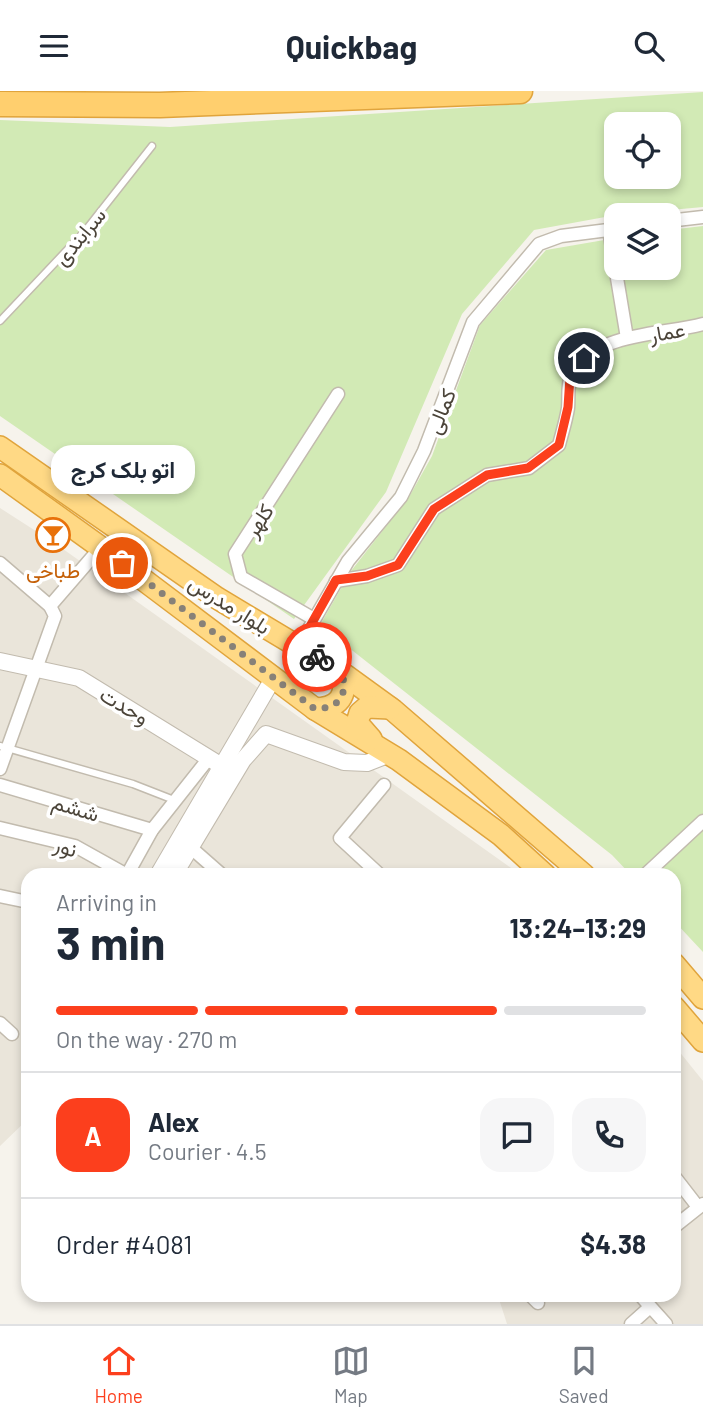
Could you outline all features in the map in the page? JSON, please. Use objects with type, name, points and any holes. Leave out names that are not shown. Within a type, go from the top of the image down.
[{"type":"highway","points":[[0,104],[160,105],[520,91]]},
{"type":"highway","name":"بلوار مدرس","points":[[0,447],[217,598],[342,673],[390,708],[576,868]]},
{"type":"highway","name":"بلوار مدرس","points":[[0,475],[101,547],[315,709],[382,748],[501,835],[537,868]]},
{"type":"highway","points":[[315,709],[326,708],[339,702],[345,692],[342,673]]},
{"type":"highway","points":[[382,748],[360,730],[357,723],[360,713],[367,707],[390,708]]},
{"type":"highway","points":[[681,972],[703,998]]},
{"type":"highway","points":[[681,1015],[703,1041]]},
{"type":"street","points":[[681,220],[703,217]]},
{"type":"street","name":"کمالی","points":[[299,646],[348,561],[401,497],[424,451],[473,322],[539,244],[561,236],[604,230]]},
{"type":"street","points":[[619,280],[627,338]]},
{"type":"street","name":"عمار","points":[[336,580],[367,576],[398,565],[434,509],[487,475],[528,468],[559,445],[568,407],[570,377],[584,358],[616,339],[703,324]]},
{"type":"street","name":"کلهر","points":[[314,619],[241,577],[235,554],[338,394]]},
{"type":"street","points":[[50,606],[101,547]]},
{"type":"street","points":[[0,563],[50,606],[55,615],[4,747],[0,769]]},
{"type":"street","name":"وحدت","points":[[0,661],[79,678],[215,762]]},
{"type":"street","points":[[162,868],[215,762],[274,677]]},
{"type":"street","points":[[178,868],[243,761],[266,734],[344,762],[367,763],[382,748]]},
{"type":"street","points":[[131,868],[152,830],[174,800],[215,762]]},
{"type":"street","name":"ششم","points":[[0,785],[152,830]]},
{"type":"street","points":[[372,868],[340,838],[384,785]]},
{"type":"street","points":[[653,868],[703,821]]},
{"type":"street","name":"نور","points":[[0,828],[75,846],[114,868]]},
{"type":"street","points":[[189,846],[214,868]]},
{"type":"street","points":[[0,896],[21,900]]},
{"type":"street","points":[[0,1024],[12,1034]]},
{"type":"street","points":[[681,1184],[701,1205],[681,1221]]},
{"type":"street","points":[[646,1302],[666,1324]]},
{"type":"street","points":[[631,1324],[650,1307]]},
{"type":"lane","name":"سرابندی","points":[[0,321],[85,232],[152,146]]},
{"type":"lane","points":[[4,747],[133,784],[174,800]]},
{"type":"shaded area","points":[[0,508],[56,544],[511,868],[21,868],[21,1126],[0,1146]]},
{"type":"shaded area","points":[[681,1054],[703,1081],[703,1324],[507,1324],[500,1302],[681,1302]]},
{"type":"green space","points":[[703,92],[703,207],[681,209],[681,203],[604,203],[604,217],[534,230],[462,314],[386,492],[294,619],[0,416],[0,120],[170,127]]},
{"type":"green space","points":[[703,226],[703,952],[681,928],[681,868],[624,868],[612,855],[320,625],[351,571],[409,497],[432,456],[480,325],[546,250],[604,240],[604,280],[681,280],[681,229]]},
{"type":"way so far","points":[[122,563],[315,709],[326,708],[339,702],[345,692],[342,673],[317,657]]},
{"type":"place","name":"طباخی","points":[[53,535]]},
{"type":"place","name":"اتو بلک کرج","points":[[122,563]]},
{"type":"route","points":[[317,657],[299,646],[336,580],[367,576],[398,565],[414,536],[434,509],[487,475],[528,468],[559,445],[568,407],[570,377],[584,358]]}]
